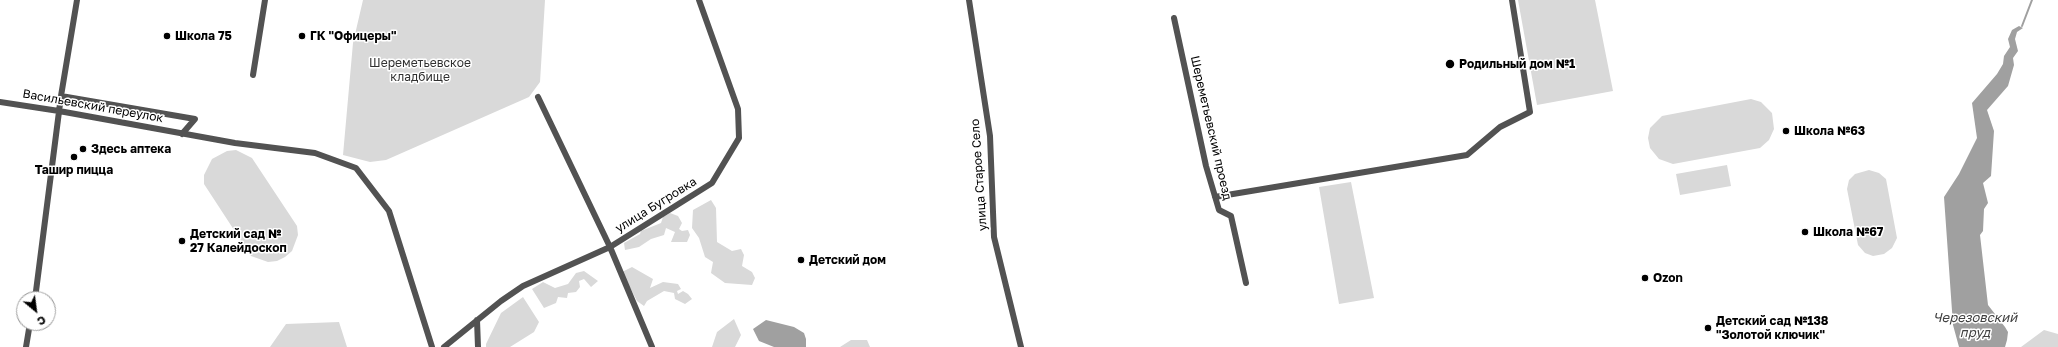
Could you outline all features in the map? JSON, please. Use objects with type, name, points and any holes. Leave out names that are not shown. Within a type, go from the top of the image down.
[{"type":"street","points":[[36,291],[61,96],[77,0]]},
{"type":"street","points":[[253,75],[265,0]]},
{"type":"street","name":"улица Бугровка","points":[[444,347],[477,320],[523,286],[610,247],[712,182],[739,138],[738,109],[699,0]]},
{"type":"street","name":"улица Старое Село","points":[[970,0],[990,136],[994,237],[1021,347]]},
{"type":"street","points":[[1215,197],[1467,155],[1500,127],[1530,112],[1512,0]]},
{"type":"street","name":"Шереметьевский проезд","points":[[1174,18],[1206,166],[1219,210],[1230,216],[1246,283]]},
{"type":"street","points":[[61,96],[195,120],[182,134]]},
{"type":"street","points":[[538,96],[610,247],[652,347]]},
{"type":"street","name":"Васильевский переулок","points":[[0,102],[59,111],[235,143],[315,153],[356,168],[388,212],[432,347]]},
{"type":"street","points":[[477,320],[478,347]]},
{"type":"street","points":[[26,347],[29,331]]},
{"type":"green space","name":"Шереметьевское кладбище","points":[[363,0],[545,0],[540,82],[529,97],[386,160],[370,162],[343,155],[353,43]]},
{"type":"green space","points":[[1518,0],[1595,0],[1613,91],[1537,105]]},
{"type":"green space","points":[[1751,99],[1761,102],[1772,113],[1774,129],[1769,140],[1760,148],[1673,164],[1659,159],[1650,148],[1648,138],[1650,128],[1662,116]]},
{"type":"green space","points":[[236,150],[252,158],[297,226],[298,235],[292,251],[277,261],[268,262],[251,256],[204,184],[204,175],[212,159],[227,151]]},
{"type":"green space","points":[[1727,165],[1731,186],[1680,195],[1676,174]]},
{"type":"green space","points":[[1869,170],[1879,173],[1886,179],[1897,238],[1892,248],[1884,254],[1873,256],[1865,253],[1858,245],[1847,189],[1849,180],[1855,174]]},
{"type":"green space","points":[[1351,182],[1374,298],[1339,304],[1319,187]]},
{"type":"green space","points":[[711,200],[716,208],[717,242],[732,251],[741,249],[744,255],[742,266],[752,272],[755,278],[752,285],[725,283],[711,273],[713,262],[705,257],[699,238],[692,228],[693,210]]},
{"type":"green space","points":[[670,213],[678,216],[682,223],[679,229],[682,231],[688,230],[690,235],[687,242],[671,242],[675,232],[666,228],[664,235],[651,239],[639,247],[625,250],[624,243],[640,234],[641,231],[661,223],[663,217]]},
{"type":"green space","points":[[632,267],[653,279],[650,288],[663,282],[678,284],[681,289],[677,291],[678,294],[683,291],[692,299],[685,304],[675,299],[674,293],[664,291],[647,301],[644,306],[637,301],[622,272]]},
{"type":"green space","points":[[584,271],[598,281],[591,287],[584,279],[579,281],[580,287],[576,292],[568,293],[567,298],[558,297],[556,303],[544,308],[532,289],[543,282],[555,288],[568,284],[576,273]]},
{"type":"green space","points":[[523,297],[539,322],[534,332],[510,347],[486,347],[486,344],[501,313]]},
{"type":"green space","points":[[734,319],[741,335],[735,347],[712,347],[717,332]]},
{"type":"green space","points":[[339,322],[347,347],[270,347],[286,324]]},
{"type":"green space","points":[[2044,330],[2058,334],[2058,347],[2021,347]]},
{"type":"green space","points":[[851,340],[867,340],[870,347],[840,347]]},
{"type":"water","name":"Черезовский пруд","points":[[2019,26],[2023,28],[2017,32],[2015,39],[2018,51],[2013,58],[2014,65],[2008,86],[1987,110],[1994,131],[1991,176],[1983,183],[1988,203],[1984,209],[1983,231],[1980,235],[1988,305],[2008,332],[2007,340],[2005,347],[1959,347],[1953,325],[1944,197],[1959,174],[1977,138],[1972,103],[1997,74],[2003,64],[2004,56],[2010,47],[2008,39],[2012,30]]},
{"type":"water","points":[[766,320],[794,327],[804,333],[806,347],[774,347],[759,341],[753,329]]},
{"type":"waterway","points":[[2022,26],[2032,0]]},
{"type":"place","name":"Школа 75","points":[[167,36]]},
{"type":"place","name":"ГК \"Офицеры\"","points":[[302,36]]},
{"type":"place","name":"Родильный дом №1","points":[[1450,64]]},
{"type":"place","name":"Школа №63","points":[[1786,131]]},
{"type":"place","name":"Здесь аптека","points":[[83,149]]},
{"type":"place","name":"Ташир пицца","points":[[74,157]]},
{"type":"place","name":"Школа №67","points":[[1805,232]]},
{"type":"place","name":"Детский сад № 27 Калейдоскоп","points":[[182,241]]},
{"type":"place","name":"Детский дом","points":[[801,260]]},
{"type":"place","name":"Ozon","points":[[1645,278]]},
{"type":"place","name":"Детский сад №138 \"Золотой ключик\"","points":[[1708,328]]}]
